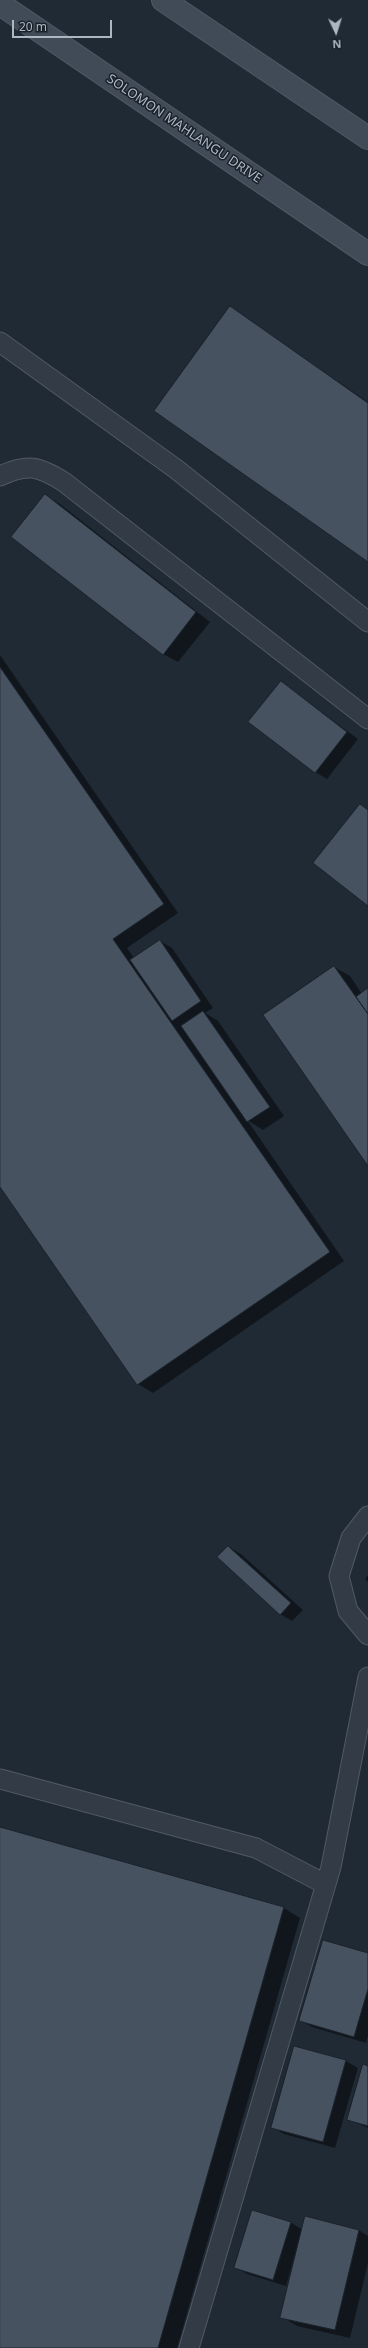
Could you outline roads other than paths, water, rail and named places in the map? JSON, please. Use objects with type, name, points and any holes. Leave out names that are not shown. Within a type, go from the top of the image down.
[{"type":"main road","points":[[163,0],[368,138]]},
{"type":"main road","name":"SOLOMON MAHLANGU DRIVE","points":[[0,4],[368,254]]},
{"type":"lane","points":[[0,342],[176,469],[368,622]]},
{"type":"lane","points":[[0,476],[12,470],[30,467],[46,470],[64,482],[368,719]]},
{"type":"lane","points":[[368,1516],[351,1538],[339,1576],[348,1611],[368,1635]]},
{"type":"lane","points":[[189,2348],[325,1884],[338,1835],[350,1760],[368,1677]]},
{"type":"lane","points":[[0,1780],[256,1848],[325,1884]]}]
